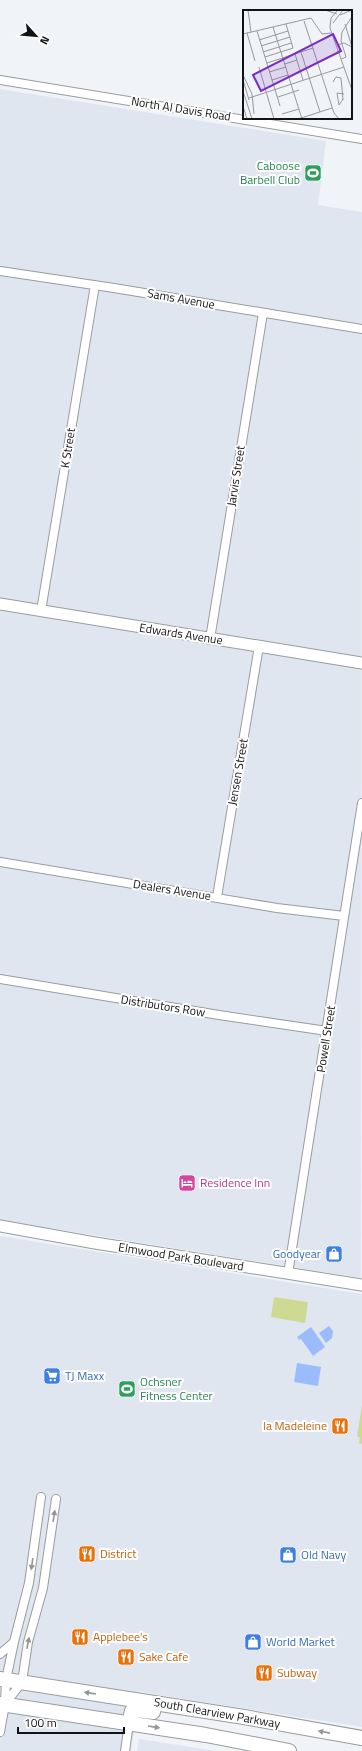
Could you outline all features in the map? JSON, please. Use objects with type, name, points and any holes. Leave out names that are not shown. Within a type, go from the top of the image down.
[{"type":"highway","name":"South Clearview Parkway","points":[[3,1679],[244,1717],[362,1738]]},
{"type":"highway","name":"South Clearview Parkway","points":[[2,1704],[129,1723],[289,1751]]},
{"type":"highway","points":[[129,1723],[130,1714],[136,1710],[223,1723],[244,1717]]},
{"type":"street","name":"North Al Davis Road","points":[[0,80],[362,139]]},
{"type":"street","name":"Sams Avenue","points":[[0,271],[95,285],[362,329]]},
{"type":"street","name":"K Street","points":[[41,611],[95,285]]},
{"type":"street","name":"Jarvis Street","points":[[210,639],[263,313]]},
{"type":"street","name":"Edwards Avenue","points":[[0,604],[210,639],[362,662]]},
{"type":"street","name":"Jensen Street","points":[[217,897],[259,646]]},
{"type":"street","name":"Powell Street","points":[[288,1274],[362,803]]},
{"type":"street","name":"Dealers Avenue","points":[[0,862],[277,908],[344,916]]},
{"type":"street","name":"Distributors Row","points":[[0,979],[327,1031]]},
{"type":"street","name":"Elmwood Park Boulevard","points":[[0,1226],[362,1285]]},
{"type":"street","points":[[0,1732],[3,1679],[29,1583],[41,1498]]},
{"type":"street","points":[[2,1704],[22,1682],[28,1642],[43,1588],[56,1500]]},
{"type":"street","points":[[0,1654],[14,1642]]},
{"type":"street","points":[[124,1751],[129,1723]]},
{"type":"shaded area","points":[[0,89],[326,141],[318,205],[362,212],[361,1278],[0,1220]]},
{"type":"shaded area","points":[[0,1236],[362,1294],[362,1727],[140,1692],[131,1751],[0,1751]]},
{"type":"shaded area","points":[[139,1739],[217,1751],[137,1751]]},
{"type":"green space","points":[[274,1297],[308,1302],[305,1323],[271,1317]]},
{"type":"green space","points":[[362,1405],[362,1444],[359,1443],[360,1438],[357,1436]]},
{"type":"water","points":[[329,1326],[333,1331],[332,1338],[326,1343],[319,1333]]},
{"type":"water","points":[[311,1327],[325,1347],[313,1356],[301,1339],[299,1340],[297,1337]]},
{"type":"water","points":[[297,1363],[321,1367],[318,1386],[294,1382]]},
{"type":"place","name":"Caboose Barbell Club","points":[[313,173]]},
{"type":"place","name":"Residence Inn","points":[[187,1183]]},
{"type":"place","name":"Goodyear","points":[[334,1254]]},
{"type":"place","name":"TJ Maxx","points":[[52,1376]]},
{"type":"place","name":"Ochsner Fitness Center","points":[[127,1389]]},
{"type":"place","name":"la Madeleine","points":[[340,1426]]},
{"type":"place","name":"District","points":[[87,1554]]},
{"type":"place","name":"Old Navy","points":[[288,1555]]},
{"type":"place","name":"Applebee's","points":[[80,1637]]},
{"type":"place","name":"World Market","points":[[253,1642]]},
{"type":"place","name":"Sake Cafe","points":[[126,1657]]},
{"type":"place","name":"Subway","points":[[264,1673]]}]
